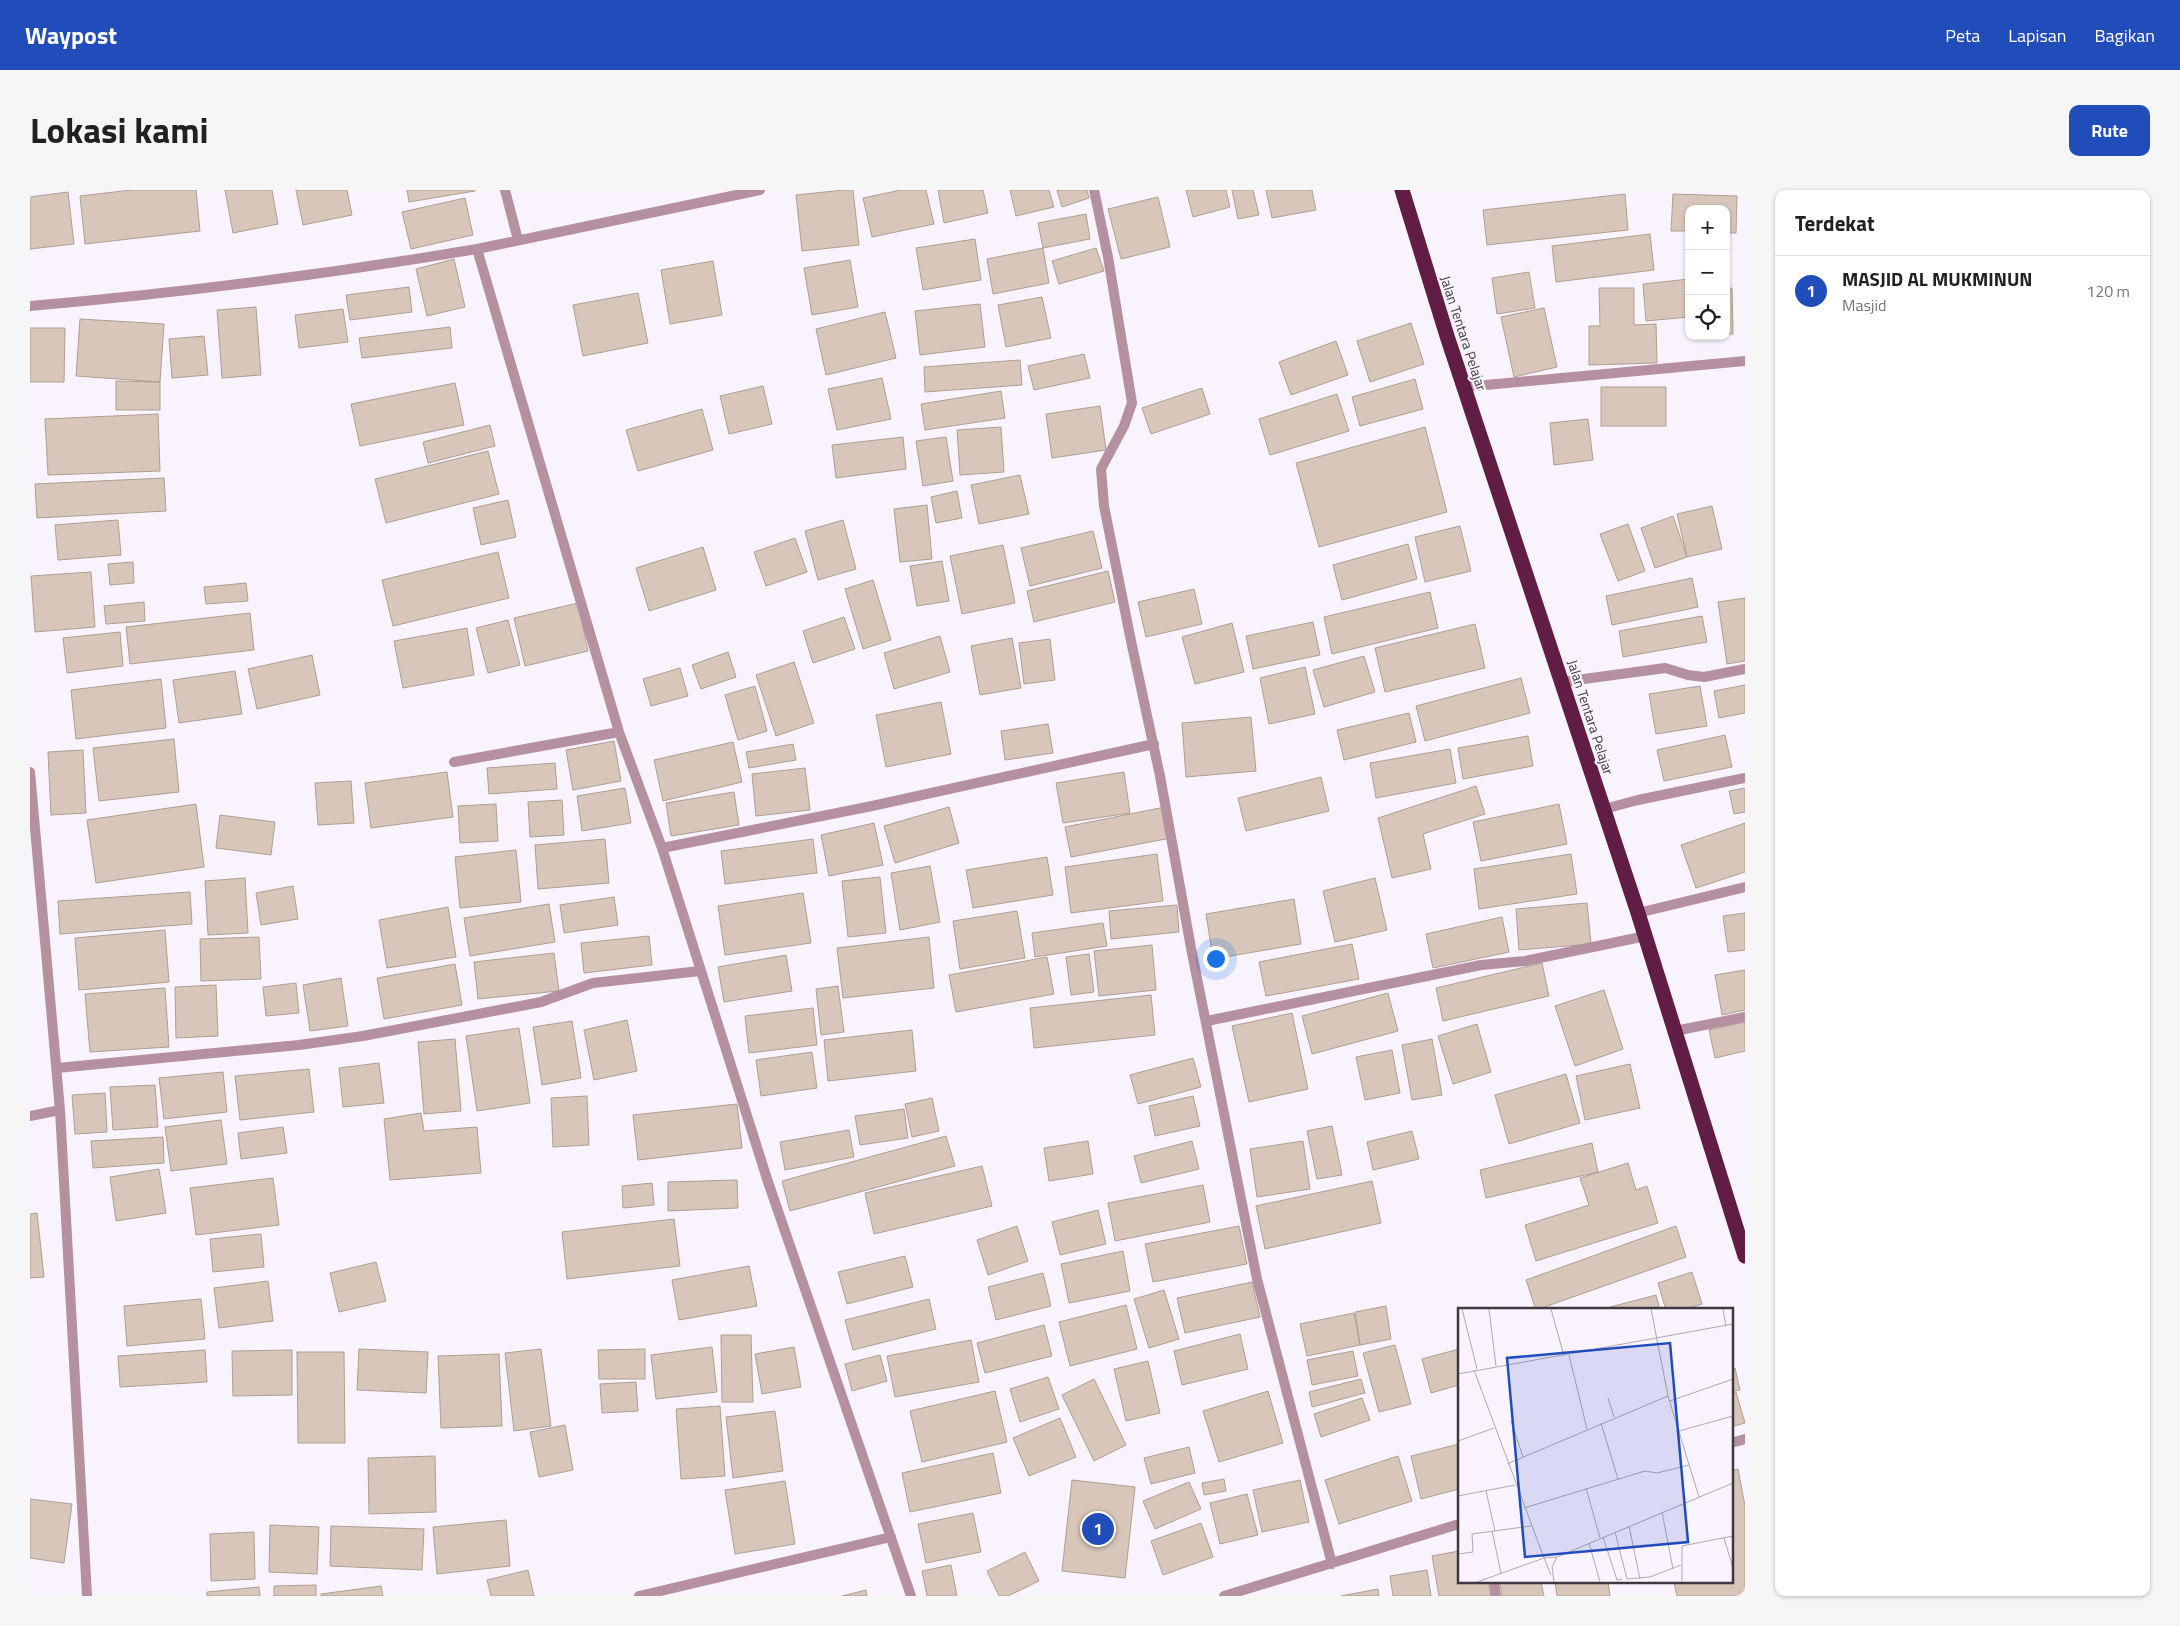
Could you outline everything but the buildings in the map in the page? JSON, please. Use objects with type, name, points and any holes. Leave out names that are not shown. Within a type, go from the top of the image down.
[{"type":"highway","name":"Jalan Tentara Pelajar","points":[[1402,190],[1464,387],[1646,936],[1745,1256]]},
{"type":"street","points":[[505,190],[518,240]]},
{"type":"street","points":[[30,306],[135,297],[362,268],[477,249],[760,190]]},
{"type":"street","points":[[1094,190],[1108,257],[1132,403],[1124,426],[1101,469],[1104,506],[1154,744],[1191,948],[1257,1279],[1332,1564]]},
{"type":"street","points":[[477,249],[619,732],[662,848],[768,1182],[911,1596]]},
{"type":"street","points":[[1464,387],[1745,361]]},
{"type":"street","points":[[1562,682],[1665,668],[1688,675],[1704,677],[1745,669]]},
{"type":"street","points":[[454,762],[619,732]]},
{"type":"street","points":[[662,848],[872,806],[1154,744]]},
{"type":"street","points":[[30,772],[60,1110],[87,1596]]},
{"type":"street","points":[[1604,809],[1745,778]]},
{"type":"street","points":[[1638,913],[1745,887]]},
{"type":"street","points":[[1207,1021],[1481,965],[1525,961],[1646,936]]},
{"type":"street","points":[[57,1068],[299,1045],[363,1036],[541,1002],[593,983],[700,971]]},
{"type":"street","points":[[1675,1031],[1745,1017]]},
{"type":"street","points":[[30,1116],[60,1110]]},
{"type":"street","points":[[1732,1443],[1745,1439]]},
{"type":"street","points":[[1224,1596],[1458,1524]]},
{"type":"street","points":[[639,1596],[891,1537]]},
{"type":"place","name":"MASJID AL MUKMINUN","points":[[1098,1529]]}]
